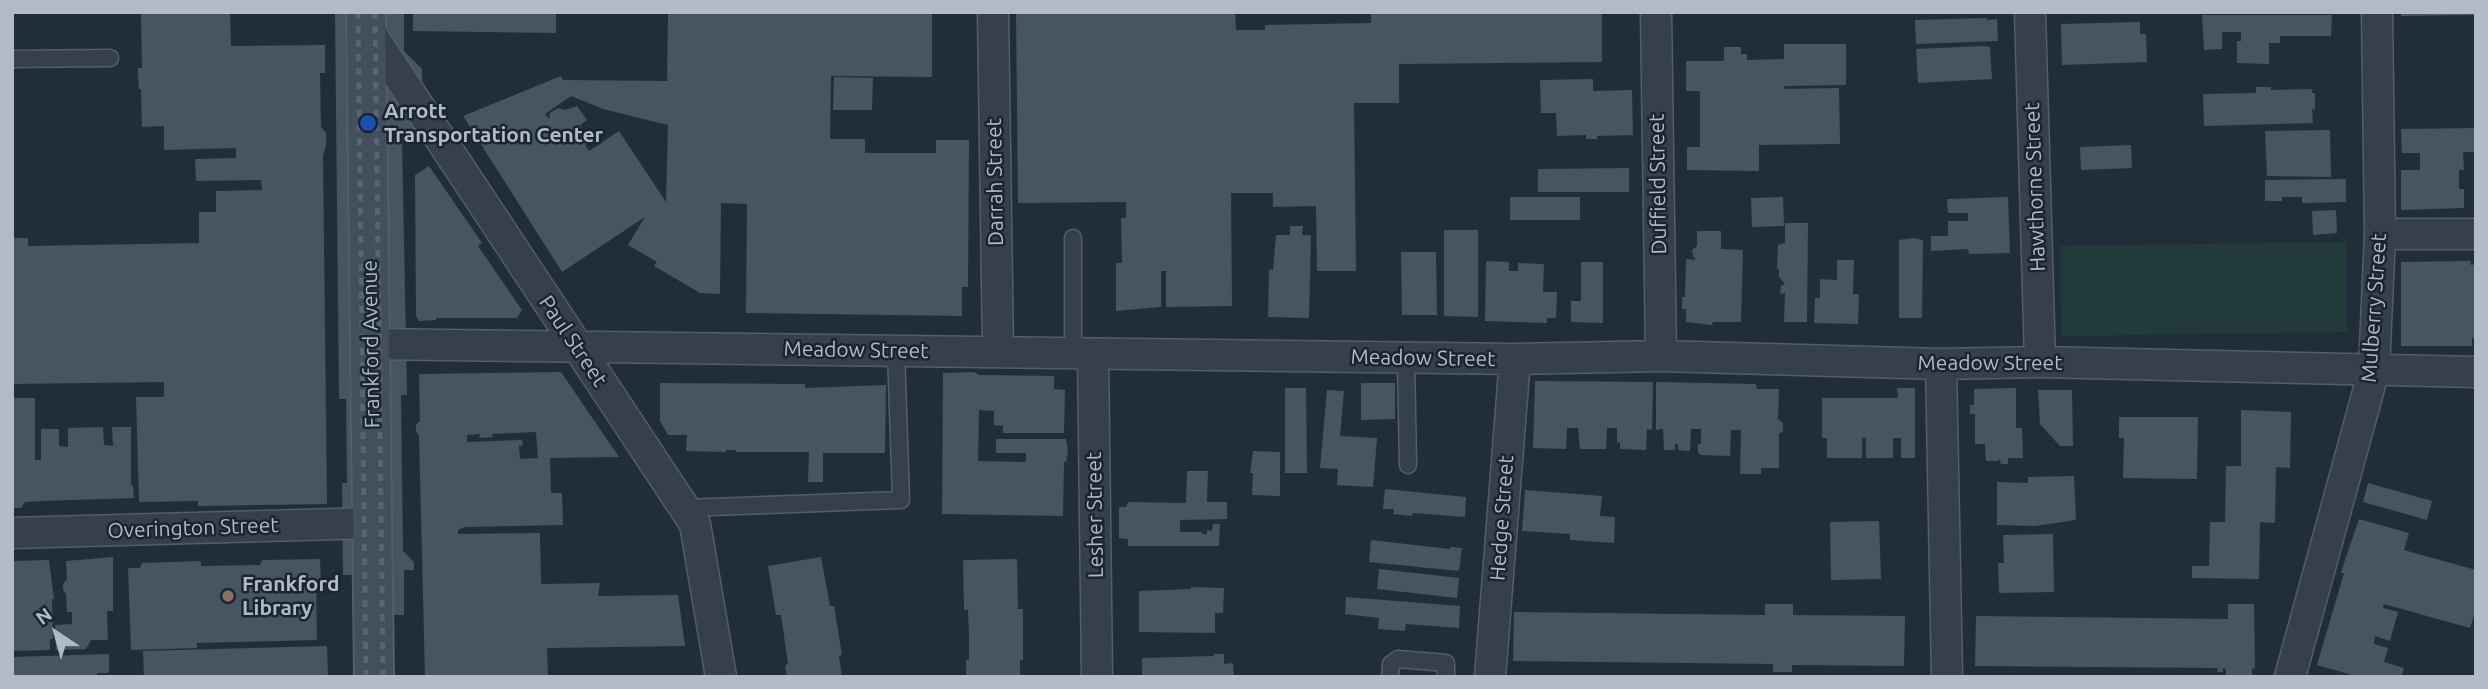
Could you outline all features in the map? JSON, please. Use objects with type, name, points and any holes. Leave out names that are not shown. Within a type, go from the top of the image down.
[{"type":"main road","name":"Frankford Avenue","points":[[367,20],[374,677]]},
{"type":"street","name":"Darrah Street","points":[[993,12],[998,352]]},
{"type":"street","name":"Duffield Street","points":[[1656,12],[1661,356]]},
{"type":"street","name":"Hawthorne Street","points":[[2030,12],[2040,362]]},
{"type":"street","name":"Mulberry Street","points":[[2290,677],[2374,370],[2380,234],[2377,12]]},
{"type":"street","name":"Paul Street","points":[[367,20],[577,348],[695,524],[721,677]]},
{"type":"street","points":[[2380,234],[2476,234]]},
{"type":"street","name":"Meadow Street","points":[[370,344],[1406,358],[1661,356],[1941,364],[2040,362],[2476,372]]},
{"type":"street","name":"Lesher Street","points":[[1083,354],[1097,677]]},
{"type":"street","name":"Hedge Street","points":[[1490,677],[1515,359]]},
{"type":"street","points":[[1941,364],[1947,677]]},
{"type":"street","name":"Overington Street","points":[[12,533],[373,523]]},
{"type":"lane","points":[[12,59],[110,58]]},
{"type":"lane","points":[[1073,238],[1083,354]]},
{"type":"lane","points":[[684,508],[901,500],[896,351]]},
{"type":"lane","points":[[1406,358],[1408,465]]},
{"type":"lane","points":[[1390,677],[1391,664],[1398,659],[1446,663],[1446,677]]},
{"type":"green space","points":[[2346,242],[2347,332],[2061,336],[2060,246]]},
{"type":"building","points":[[230,12],[231,46],[325,45],[325,73],[320,73],[321,127],[326,133],[323,156],[327,504],[198,506],[198,501],[139,502],[136,397],[164,397],[164,382],[12,384],[12,238],[28,238],[28,246],[199,243],[199,212],[216,212],[216,191],[262,190],[261,180],[196,181],[195,159],[236,158],[236,148],[164,150],[164,126],[142,127],[138,76],[138,68],[142,68],[141,14]]},
{"type":"building","points":[[335,12],[404,12],[404,51],[422,69],[423,125],[406,141],[402,141],[407,395],[401,395],[403,551],[414,562],[414,570],[404,570],[404,615],[389,615],[363,575],[343,575],[342,483],[347,483],[346,399],[339,399]]},
{"type":"building","points":[[413,12],[556,12],[556,33],[413,31]]},
{"type":"building","points":[[668,12],[932,12],[932,77],[831,76],[830,139],[865,139],[865,153],[936,153],[936,140],[969,140],[968,287],[962,287],[962,316],[746,313],[747,204],[721,203],[720,294],[700,293],[654,266],[657,262],[628,245],[645,217],[562,272],[463,116],[561,76],[563,80],[667,81]],"holes":[[[571,96],[603,109],[668,125],[666,202],[619,131],[589,151],[585,145],[591,141],[580,125],[587,120],[577,106],[565,110],[558,108],[550,113],[549,119],[545,114]]]},
{"type":"building","points":[[1016,12],[1235,12],[1236,30],[1265,30],[1265,25],[1371,23],[1371,13],[1602,12],[1602,62],[1399,64],[1399,103],[1354,103],[1356,271],[1317,271],[1316,206],[1273,207],[1273,193],[1231,193],[1232,306],[1166,307],[1166,271],[1161,271],[1161,307],[1116,311],[1116,263],[1122,263],[1121,218],[1126,218],[1126,202],[1018,203]]},
{"type":"building","points":[[2401,12],[2476,12],[2476,15],[2401,16]]},
{"type":"building","points":[[2202,15],[2332,15],[2331,36],[2280,36],[2280,43],[2269,43],[2269,64],[2237,63],[2237,41],[2241,41],[2241,32],[2222,32],[2222,49],[2204,50]]},
{"type":"building","points":[[1997,19],[1998,41],[1916,44],[1915,20]]},
{"type":"building","points":[[2140,22],[2140,34],[2146,34],[2147,62],[2062,65],[2061,24]]},
{"type":"building","points":[[1784,44],[1846,44],[1846,85],[1784,86],[1785,89],[1839,88],[1840,144],[1759,145],[1759,171],[1687,170],[1687,147],[1700,147],[1700,91],[1686,91],[1686,61],[1724,61],[1724,47],[1741,47],[1741,54],[1747,54],[1747,60],[1784,59]]},
{"type":"building","points":[[1990,47],[1992,79],[1918,83],[1916,49]]},
{"type":"building","points":[[834,77],[873,78],[872,110],[833,110]]},
{"type":"building","points":[[1593,79],[1593,91],[1632,90],[1633,135],[1597,136],[1597,139],[1586,139],[1586,135],[1557,136],[1556,113],[1541,113],[1540,80]]},
{"type":"building","points":[[2256,87],[2271,87],[2271,90],[2312,89],[2312,93],[2315,93],[2313,123],[2204,126],[2203,94],[2256,93]]},
{"type":"building","points":[[2476,128],[2476,152],[2463,152],[2464,170],[2459,170],[2459,189],[2464,189],[2464,208],[2401,210],[2401,170],[2420,170],[2420,153],[2402,153],[2401,129]]},
{"type":"building","points":[[2330,130],[2331,177],[2267,176],[2265,131]]},
{"type":"building","points":[[2131,145],[2132,168],[2081,170],[2080,147]]},
{"type":"building","points":[[429,166],[482,243],[478,246],[522,310],[517,318],[436,318],[419,321],[416,316],[415,175]]},
{"type":"building","points":[[1629,168],[1629,192],[1538,192],[1538,169]]},
{"type":"building","points":[[2346,179],[2346,202],[2302,203],[2302,197],[2282,197],[2282,201],[2265,201],[2265,180]]},
{"type":"building","points":[[1510,197],[1580,197],[1580,220],[1510,220]]},
{"type":"building","points":[[1783,197],[1784,226],[1752,227],[1751,198]]},
{"type":"building","points":[[2008,197],[2010,253],[1969,254],[1968,249],[1931,251],[1931,236],[1948,236],[1948,221],[1968,221],[1968,213],[1948,213],[1947,199]]},
{"type":"building","points":[[2336,210],[2337,233],[2313,235],[2312,211]]},
{"type":"building","points":[[1785,223],[1808,223],[1807,322],[1784,322],[1785,293],[1780,294],[1781,286],[1785,284],[1777,269],[1778,245],[1785,243]]},
{"type":"building","points":[[1290,226],[1303,226],[1302,235],[1311,235],[1309,318],[1268,317],[1269,269],[1273,270],[1276,235],[1290,235]]},
{"type":"building","points":[[1444,230],[1478,230],[1478,317],[1444,316]]},
{"type":"building","points":[[1697,231],[1721,231],[1721,249],[1743,250],[1741,322],[1713,322],[1712,325],[1686,322],[1682,297],[1685,297],[1686,259],[1696,260],[1692,250],[1697,246]]},
{"type":"building","points":[[1899,240],[1923,240],[1922,318],[1899,318]]},
{"type":"building","points":[[1401,252],[1436,252],[1437,315],[1402,315]]},
{"type":"building","points":[[1837,260],[1854,260],[1853,294],[1859,294],[1858,324],[1814,323],[1815,298],[1820,298],[1820,279],[1837,280]]},
{"type":"building","points":[[1486,261],[1509,262],[1509,271],[1518,271],[1518,263],[1544,264],[1543,292],[1557,292],[1556,318],[1547,318],[1547,323],[1485,321]]},
{"type":"building","points":[[2470,261],[2471,265],[2476,264],[2476,338],[2472,338],[2472,346],[2401,346],[2401,262]]},
{"type":"building","points":[[1581,262],[1603,262],[1603,323],[1571,322],[1571,301],[1581,301]]},
{"type":"building","points":[[561,372],[619,457],[550,458],[551,493],[562,493],[563,525],[465,527],[458,530],[458,534],[540,533],[541,584],[600,583],[598,596],[678,595],[685,646],[547,648],[548,677],[425,677],[419,435],[416,431],[416,425],[420,421],[419,374]],"holes":[[[536,432],[538,458],[520,459],[519,446],[523,445],[522,440],[467,442],[467,435],[480,434],[479,438],[493,437],[492,434]]]},
{"type":"building","points":[[974,372],[979,375],[1054,376],[1054,389],[1065,390],[1064,433],[1003,433],[1003,426],[994,425],[994,411],[979,410],[978,461],[1026,462],[1026,453],[996,453],[996,439],[1066,439],[1068,451],[1064,462],[1063,516],[942,514],[943,373]]},
{"type":"building","points":[[1535,381],[1653,382],[1652,430],[1647,429],[1646,450],[1620,449],[1620,442],[1617,443],[1617,428],[1607,428],[1606,449],[1580,449],[1578,428],[1567,428],[1566,449],[1533,448]]},
{"type":"building","points":[[1656,382],[1756,384],[1757,389],[1779,389],[1778,419],[1783,423],[1783,431],[1779,434],[1779,468],[1761,468],[1761,474],[1740,474],[1741,430],[1731,430],[1730,456],[1698,453],[1701,429],[1691,429],[1690,451],[1678,450],[1678,444],[1675,444],[1675,450],[1664,450],[1663,429],[1656,430]]},
{"type":"building","points":[[660,383],[805,384],[805,388],[886,385],[885,453],[823,453],[823,482],[808,482],[809,452],[686,451],[687,435],[668,435],[660,421]]},
{"type":"building","points":[[1361,383],[1395,383],[1395,419],[1361,420]]},
{"type":"building","points":[[1285,388],[1306,388],[1307,473],[1285,473]]},
{"type":"building","points":[[1897,388],[1915,388],[1915,458],[1901,458],[1901,438],[1893,438],[1893,458],[1866,458],[1866,438],[1862,438],[1862,458],[1827,458],[1827,438],[1822,438],[1822,398],[1898,398]]},
{"type":"building","points":[[2016,388],[2016,428],[2022,428],[2023,458],[2008,458],[2008,464],[2001,464],[1999,458],[1999,461],[1986,461],[1985,444],[1975,444],[1975,414],[1970,414],[1970,405],[1974,405],[1974,389]]},
{"type":"building","points":[[1327,390],[1344,391],[1340,436],[1377,438],[1373,487],[1337,485],[1338,469],[1320,468]]},
{"type":"building","points":[[2038,390],[2072,390],[2073,446],[2060,446],[2040,424]]},
{"type":"building","points":[[12,398],[35,398],[35,460],[41,460],[41,429],[59,429],[59,446],[68,447],[68,428],[103,427],[104,445],[113,446],[112,427],[131,427],[131,485],[134,498],[25,502],[21,508],[12,508]]},
{"type":"building","points":[[2241,410],[2291,412],[2290,468],[2276,467],[2275,523],[2260,522],[2259,579],[2192,578],[2192,566],[2209,566],[2210,522],[2225,522],[2226,466],[2241,466]]},
{"type":"building","points":[[2119,417],[2198,417],[2197,479],[2123,478],[2124,438],[2119,438]]},
{"type":"building","points":[[1253,451],[1280,452],[1280,496],[1252,495],[1253,473],[1250,473]]},
{"type":"building","points":[[1187,471],[1208,471],[1207,502],[1227,502],[1227,519],[1180,520],[1180,532],[1207,534],[1207,530],[1212,531],[1213,524],[1220,524],[1219,546],[1128,546],[1128,539],[1119,538],[1119,507],[1126,507],[1128,502],[1186,503]]},
{"type":"building","points":[[2074,476],[2076,520],[2035,526],[1997,525],[1997,482],[2028,483],[2028,477]]},
{"type":"building","points":[[2368,483],[2432,501],[2427,520],[2363,502]]},
{"type":"building","points":[[1385,489],[1466,497],[1465,517],[1393,514],[1394,509],[1383,509]]},
{"type":"building","points":[[1525,490],[1602,496],[1600,516],[1615,517],[1614,543],[1570,540],[1570,534],[1522,531]]},
{"type":"building","points":[[2359,519],[2409,533],[2404,550],[2476,570],[2476,609],[2470,628],[2384,604],[2383,608],[2398,612],[2390,641],[2375,636],[2374,644],[2388,648],[2384,662],[2404,668],[2401,677],[2359,677],[2317,665],[2344,573],[2341,573]]},
{"type":"building","points":[[1879,521],[1881,579],[1831,580],[1830,522]]},
{"type":"building","points":[[2053,534],[2054,592],[1999,593],[1998,563],[2004,563],[2003,535]]},
{"type":"building","points":[[1371,540],[1462,548],[1459,571],[1369,562]]},
{"type":"building","points":[[113,557],[113,611],[107,611],[108,640],[91,640],[86,649],[56,650],[55,625],[72,624],[72,612],[67,612],[66,594],[63,590],[67,579],[66,561]]},
{"type":"building","points":[[821,557],[830,606],[834,606],[842,655],[839,656],[842,677],[787,677],[785,665],[788,664],[781,615],[776,615],[768,566]]},
{"type":"building","points":[[320,559],[321,585],[316,585],[317,640],[197,643],[197,648],[131,650],[128,568],[140,568],[142,563],[201,561],[201,566],[260,565],[262,560]]},
{"type":"building","points":[[1017,559],[1018,609],[1023,609],[1023,660],[1020,660],[1020,677],[966,677],[969,636],[968,610],[964,610],[963,560]]},
{"type":"building","points":[[49,560],[54,599],[53,639],[50,639],[50,650],[12,651],[12,561]]},
{"type":"building","points":[[1379,569],[1459,578],[1457,598],[1377,589]]},
{"type":"building","points":[[1191,587],[1224,588],[1223,613],[1215,613],[1215,633],[1139,632],[1139,591]]},
{"type":"building","points":[[1346,597],[1460,606],[1459,628],[1406,624],[1405,631],[1378,629],[1379,618],[1345,614]]},
{"type":"building","points":[[1765,604],[1793,604],[1793,615],[1905,616],[1904,666],[1792,665],[1792,672],[1773,672],[1773,664],[1513,661],[1514,612],[1765,615]]},
{"type":"building","points":[[2228,604],[2254,604],[2255,668],[2252,669],[2252,677],[2226,677],[2226,669],[2223,668],[2223,672],[2217,672],[2218,668],[1975,666],[1976,616],[2228,619]]},
{"type":"building","points":[[327,646],[328,677],[144,677],[143,651]]},
{"type":"building","points":[[109,654],[109,673],[97,673],[97,677],[12,677],[12,657]]},
{"type":"building","points":[[1224,654],[1224,664],[1233,663],[1234,677],[1142,677],[1142,658]]},
{"type":"railway","points":[[358,12],[366,677]]},
{"type":"railway","points":[[375,12],[383,677]]},
{"type":"place","name":"Arrott Transportation Center","points":[[368,123]]},
{"type":"place","name":"Frankford Library","points":[[228,596]]}]
